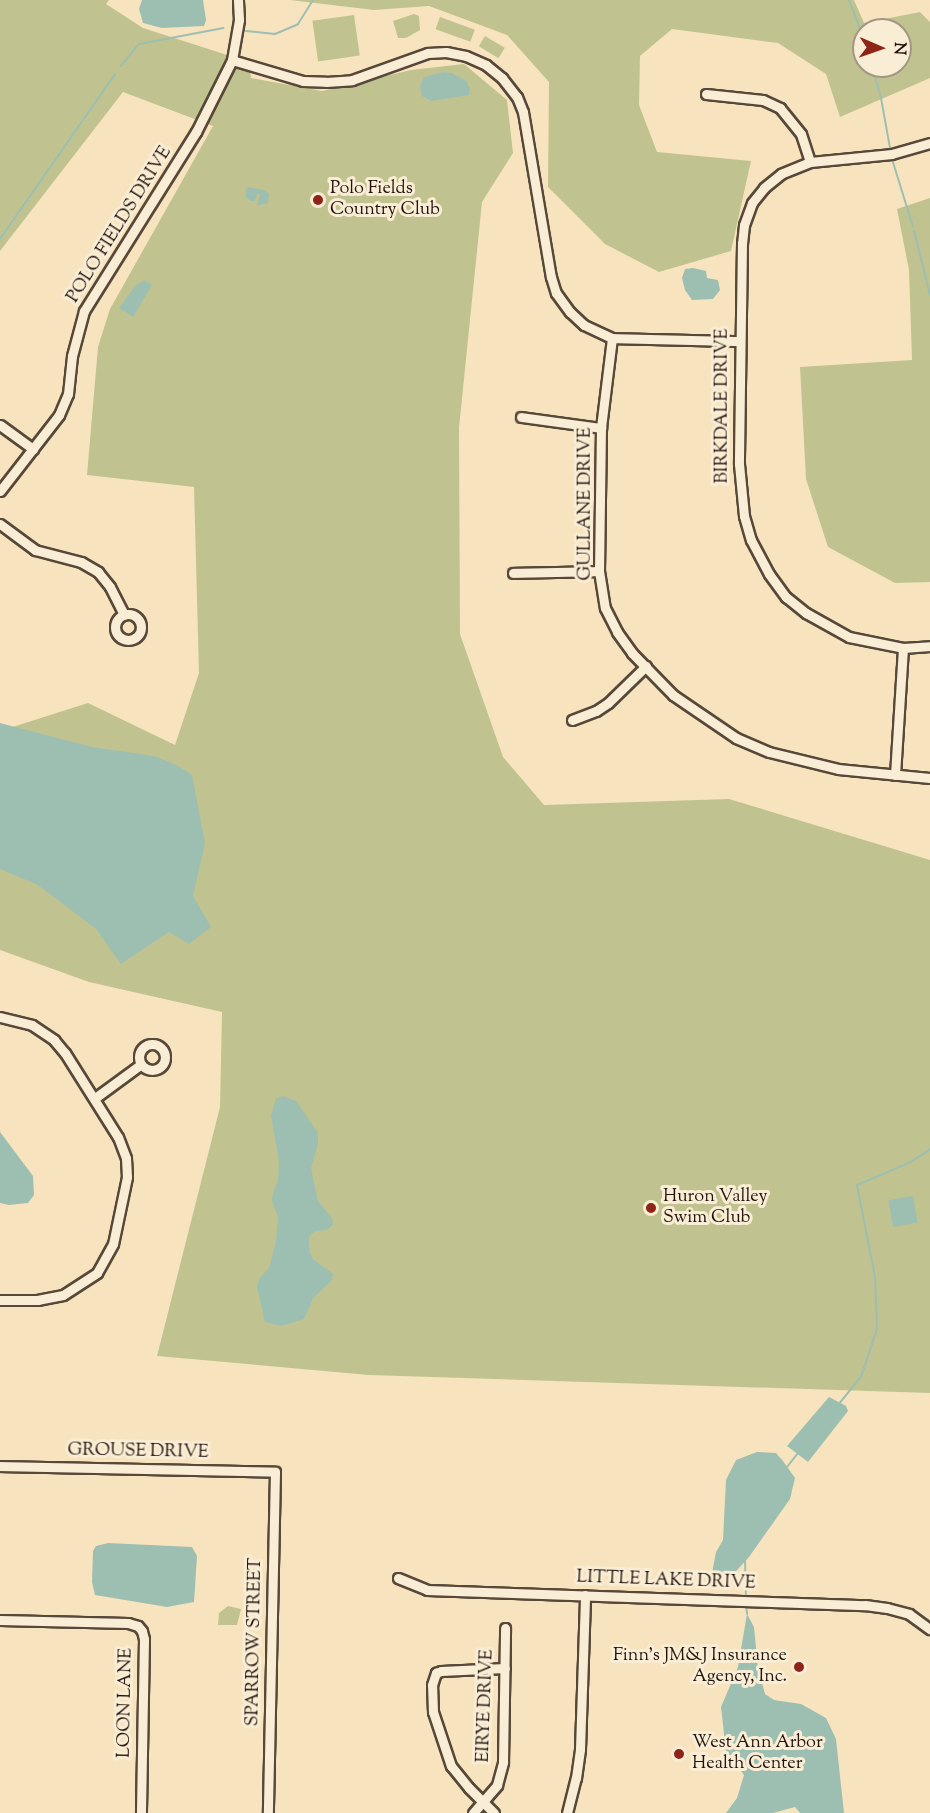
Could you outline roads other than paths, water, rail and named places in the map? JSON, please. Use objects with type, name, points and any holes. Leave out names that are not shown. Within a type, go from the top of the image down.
[{"type":"street","name":"POLO FIELDS DRIVE","points":[[0,491],[59,415],[68,394],[76,337],[84,311],[196,132],[232,60],[238,20],[238,0]]},
{"type":"street","points":[[232,60],[303,81],[326,82],[352,80],[428,53],[446,52],[466,56],[486,65],[502,78],[517,97],[523,112],[547,260],[556,293],[570,312],[584,325],[612,338],[739,341]]},
{"type":"street","points":[[706,94],[763,100],[780,108],[801,134],[810,162]]},
{"type":"street","name":"BIRKDALE DRIVE","points":[[930,143],[892,154],[810,162],[781,174],[764,188],[752,203],[744,225],[741,243],[739,341],[739,488],[751,540],[769,574],[786,597],[806,613],[849,638],[903,648],[930,646]]},
{"type":"street","name":"GULLANE DRIVE","points":[[612,338],[601,428],[599,571],[606,608],[617,632],[632,653],[673,695],[736,738],[805,761],[838,769],[930,778]]},
{"type":"street","points":[[521,417],[601,428]]},
{"type":"street","points":[[0,425],[33,449]]},
{"type":"street","points":[[0,524],[36,550],[81,562],[98,572],[110,587],[124,615]]},
{"type":"street","points":[[513,573],[599,571]]},
{"type":"street","points":[[895,775],[903,648]]},
{"type":"street","points":[[572,720],[596,711],[608,703],[646,666]]},
{"type":"street","points":[[0,1017],[23,1021],[54,1040],[118,1137],[126,1158],[127,1177],[111,1252],[97,1273],[63,1295],[38,1300],[0,1300]]},
{"type":"street","points":[[94,1098],[140,1065]]},
{"type":"street","name":"GROUSE DRIVE","points":[[0,1466],[275,1472]]},
{"type":"street","name":"SPARROW STREET","points":[[268,1813],[275,1472]]},
{"type":"street","name":"LITTLE LAKE DRIVE","points":[[398,1578],[427,1590],[740,1600],[887,1608],[909,1614],[930,1629]]},
{"type":"street","points":[[567,1813],[576,1779],[580,1749],[585,1595]]},
{"type":"street","name":"LOON LANE","points":[[0,1620],[128,1623],[138,1626],[142,1631],[144,1639],[141,1813]]},
{"type":"street","name":"EIRYE DRIVE","points":[[473,1813],[497,1785],[503,1762],[505,1628]]},
{"type":"street","points":[[494,1813],[451,1766],[440,1740],[433,1712],[432,1685],[436,1673],[447,1670],[505,1668]]},
{"type":"waterway","points":[[246,31],[275,34],[298,24],[313,0]]},
{"type":"waterway","points":[[849,0],[856,18]]},
{"type":"waterway","points":[[121,66],[139,44],[224,28]]},
{"type":"waterway","points":[[0,239],[115,74]]},
{"type":"waterway","points":[[875,78],[890,148]]},
{"type":"waterway","points":[[892,159],[913,227]]},
{"type":"waterway","points":[[914,231],[930,295]]},
{"type":"waterway","points":[[838,1405],[861,1377],[877,1329],[875,1277],[857,1185],[911,1162],[930,1149]]},
{"type":"waterway","points":[[787,1467],[798,1453]]},
{"type":"waterway","points":[[745,1559],[746,1599]]},
{"type":"waterway","points":[[746,1604],[747,1614]]},
{"type":"place","name":"Polo Fields Country Club","points":[[318,200]]},
{"type":"place","name":"Huron Valley Swim Club","points":[[651,1208]]},
{"type":"place","name":"Finn’s JM&J Insurance Agency, Inc.","points":[[799,1667]]},
{"type":"place","name":"West Ann Arbor Health Center","points":[[679,1754]]}]
